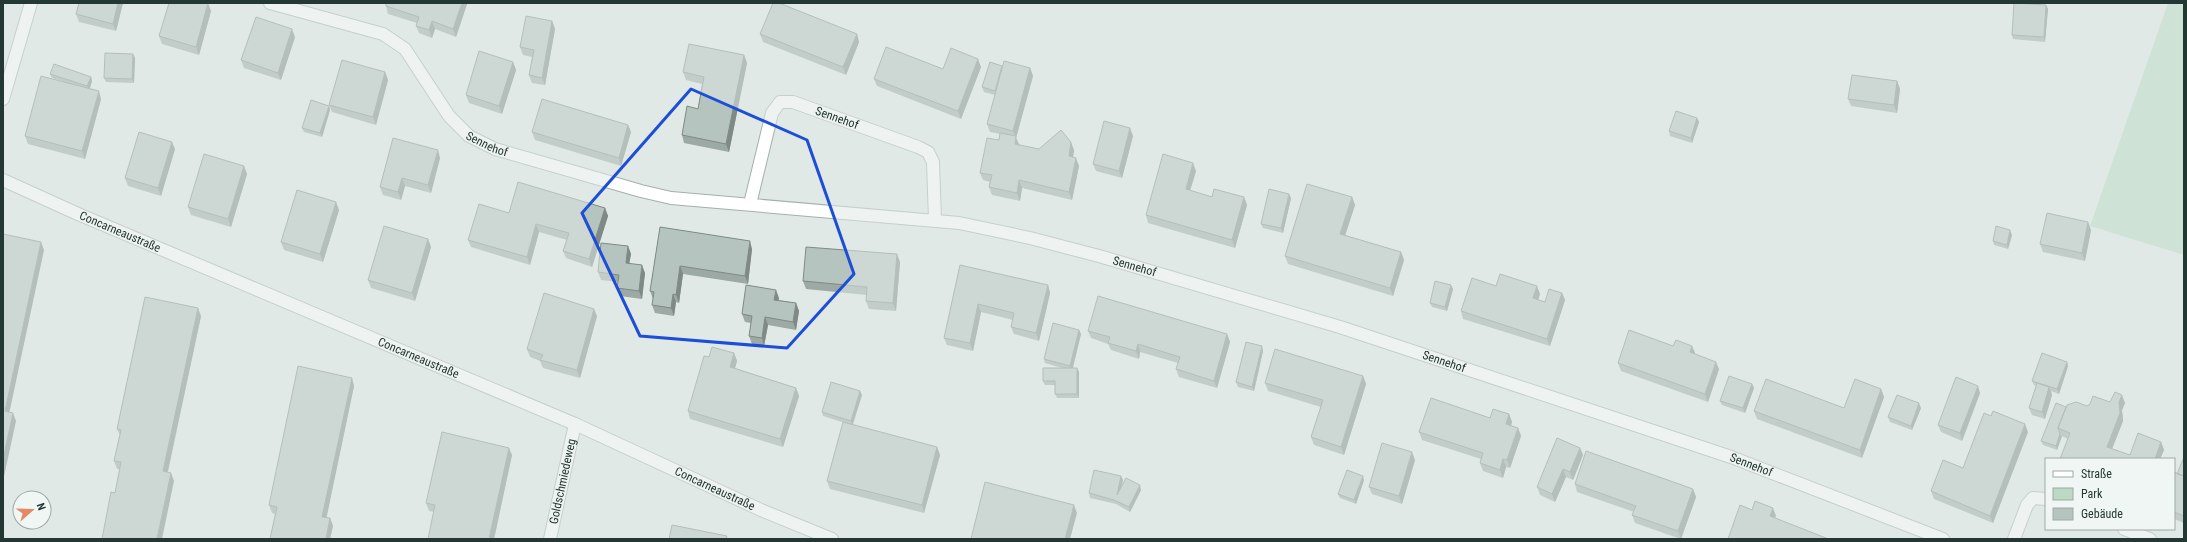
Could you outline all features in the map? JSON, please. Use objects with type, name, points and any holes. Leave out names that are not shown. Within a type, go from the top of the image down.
[{"type":"street","points":[[3,100],[31,3]]},
{"type":"street","name":"Sennehof","points":[[270,3],[383,34],[405,49],[449,116],[469,136],[495,150],[641,192],[671,198],[934,220],[1030,238],[1100,256],[1340,327],[1724,455],[1943,539]]},
{"type":"street","name":"Sennehof","points":[[750,204],[772,113],[780,102],[793,102],[918,147],[928,152],[933,162],[934,220]]},
{"type":"street","name":"Concarneaustraße","points":[[3,180],[575,424],[761,510],[832,539]]},
{"type":"street","name":"Goldschmiedeweg","points":[[550,539],[575,424]]},
{"type":"street","points":[[2014,539],[2027,505],[2033,498],[2045,499]]},
{"type":"street","points":[[2127,530],[2150,539]]},
{"type":"highlighted area","points":[[691,89],[807,140],[854,274],[787,348],[640,336],[582,213]]},
{"type":"green space","points":[[2168,3],[2184,3],[2184,255],[2090,226]]},
{"type":"building","points":[[79,3],[118,3],[113,24],[76,14]]},
{"type":"building","points":[[169,3],[208,3],[196,47],[159,36]]},
{"type":"building","points":[[386,3],[462,3],[453,29],[432,21],[429,30],[416,26],[419,17],[386,6]]},
{"type":"building","points":[[773,3],[779,3],[857,34],[843,67],[760,34]]},
{"type":"building","points":[[2014,3],[2046,5],[2044,37],[2012,35]]},
{"type":"building","points":[[526,16],[552,21],[542,78],[529,75],[534,50],[520,47]]},
{"type":"building","points":[[256,17],[292,29],[278,73],[241,60]]},
{"type":"building","points":[[689,44],[744,55],[726,144],[682,135],[687,106],[698,109],[704,77],[683,72]]},
{"type":"building","points":[[886,47],[943,69],[951,48],[978,59],[958,111],[874,79]]},
{"type":"building","points":[[479,51],[513,62],[499,106],[466,95]]},
{"type":"building","points":[[105,53],[133,54],[132,79],[104,78]]},
{"type":"building","points":[[342,60],[385,72],[373,117],[329,105]]},
{"type":"building","points":[[1004,61],[1030,68],[1013,131],[987,124]]},
{"type":"building","points":[[990,62],[1002,66],[995,91],[982,87]]},
{"type":"building","points":[[54,64],[91,77],[87,86],[50,74]]},
{"type":"building","points":[[1852,75],[1897,81],[1894,105],[1848,99]]},
{"type":"building","points":[[41,76],[99,91],[82,151],[25,136]]},
{"type":"building","points":[[542,99],[628,125],[619,158],[532,132]]},
{"type":"building","points":[[311,100],[329,106],[320,133],[302,128]]},
{"type":"building","points":[[1676,111],[1697,118],[1691,138],[1669,131]]},
{"type":"building","points":[[1104,121],[1130,128],[1119,171],[1093,164]]},
{"type":"building","points":[[1061,130],[1071,142],[1069,156],[1076,158],[1069,192],[1019,180],[1017,193],[989,187],[992,175],[980,173],[987,138],[999,140],[1000,133],[1016,136],[1015,144],[1039,149]]},
{"type":"building","points":[[139,132],[172,142],[158,188],[125,178]]},
{"type":"building","points":[[393,138],[438,150],[428,185],[402,178],[398,192],[380,187]]},
{"type":"building","points":[[204,154],[244,166],[228,219],[188,207]]},
{"type":"building","points":[[1163,154],[1193,163],[1186,189],[1212,197],[1214,189],[1244,197],[1232,240],[1146,215]]},
{"type":"building","points":[[518,182],[605,208],[589,259],[563,251],[569,233],[536,224],[527,257],[468,240],[479,204],[509,213]]},
{"type":"building","points":[[1307,184],[1352,197],[1340,234],[1401,252],[1390,288],[1285,256]]},
{"type":"building","points":[[1269,189],[1289,194],[1281,228],[1261,224]]},
{"type":"building","points":[[297,190],[336,202],[320,254],[281,242]]},
{"type":"building","points":[[2047,213],[2088,222],[2082,253],[2040,244]]},
{"type":"building","points":[[384,226],[428,239],[412,293],[368,280]]},
{"type":"building","points":[[1996,226],[2010,230],[2007,245],[1993,241]]},
{"type":"building","points":[[660,227],[750,241],[745,276],[680,266],[676,295],[673,294],[671,308],[652,305],[654,292],[650,291]]},
{"type":"building","points":[[3,234],[41,242],[5,411],[13,413],[3,459]]},
{"type":"building","points":[[601,243],[628,246],[626,263],[642,265],[639,291],[617,288],[619,275],[598,272]]},
{"type":"building","points":[[806,247],[897,254],[893,303],[866,301],[867,287],[803,281]]},
{"type":"building","points":[[960,265],[1048,285],[1036,333],[1011,327],[1014,313],[978,304],[970,343],[944,338]]},
{"type":"building","points":[[1500,274],[1537,286],[1533,298],[1545,302],[1549,289],[1562,293],[1547,339],[1461,311],[1472,278],[1496,286]]},
{"type":"building","points":[[1435,281],[1451,285],[1445,307],[1430,303]]},
{"type":"building","points":[[746,285],[776,290],[774,300],[796,303],[793,322],[765,317],[762,338],[749,336],[752,316],[742,314]]},
{"type":"building","points":[[544,293],[594,309],[577,370],[540,360],[543,355],[527,349]]},
{"type":"building","points":[[1098,296],[1227,334],[1214,381],[1176,369],[1180,357],[1138,344],[1136,351],[1108,343],[1110,337],[1088,331]]},
{"type":"building","points":[[145,297],[198,308],[163,471],[171,473],[157,539],[102,539],[111,492],[115,493],[121,462],[114,461],[121,430],[117,429]]},
{"type":"building","points":[[1053,323],[1079,330],[1070,366],[1044,359]]},
{"type":"building","points":[[1629,330],[1673,346],[1676,340],[1692,346],[1690,352],[1716,362],[1705,394],[1618,363]]},
{"type":"building","points":[[1246,342],[1262,346],[1252,387],[1236,382]]},
{"type":"building","points":[[712,347],[734,353],[730,367],[796,388],[780,439],[688,411],[704,356],[709,357]]},
{"type":"building","points":[[1275,349],[1363,376],[1341,447],[1311,437],[1323,400],[1265,383]]},
{"type":"building","points":[[2042,353],[2067,362],[2057,389],[2032,381]]},
{"type":"building","points":[[298,366],[352,378],[322,517],[330,518],[326,539],[270,539],[277,507],[269,505]]},
{"type":"building","points":[[1043,368],[1077,368],[1077,394],[1055,394],[1055,381],[1043,381]]},
{"type":"building","points":[[1729,376],[1752,384],[1743,408],[1720,401]]},
{"type":"building","points":[[1956,377],[1978,386],[1960,433],[1938,425]]},
{"type":"building","points":[[1766,379],[1844,408],[1855,379],[1881,389],[1860,450],[1754,411]]},
{"type":"building","points":[[831,382],[860,391],[851,421],[822,412]]},
{"type":"building","points":[[2037,383],[2049,387],[2042,412],[2029,408]]},
{"type":"building","points":[[2115,392],[2122,395],[2119,402],[2120,413],[2107,447],[2130,455],[2138,433],[2161,442],[2155,458],[2060,458],[2070,433],[2058,428],[2067,405],[2076,402],[2087,406],[2090,404],[2093,396],[2110,402]]},
{"type":"building","points":[[1897,395],[1919,403],[1911,426],[1888,417]]},
{"type":"building","points":[[1431,398],[1490,418],[1493,409],[1509,414],[1506,424],[1518,428],[1507,460],[1503,459],[1500,470],[1480,463],[1483,453],[1419,432]]},
{"type":"building","points":[[2056,403],[2066,407],[2058,428],[2060,434],[2056,446],[2041,441]]},
{"type":"building","points":[[1993,411],[2025,424],[1990,516],[1931,491],[1943,460],[1963,468],[1984,413],[1991,416]]},
{"type":"building","points":[[843,422],[937,447],[922,505],[827,481]]},
{"type":"building","points":[[442,432],[509,448],[489,539],[428,539],[435,505],[426,503]]},
{"type":"building","points":[[1557,438],[1580,448],[1570,472],[1563,469],[1552,494],[1537,487]]},
{"type":"building","points":[[1382,443],[1412,452],[1399,496],[1369,487]]},
{"type":"building","points":[[1586,451],[1693,489],[1678,531],[1632,515],[1636,506],[1575,484]]},
{"type":"building","points":[[2184,457],[2184,476],[2177,474]]},
{"type":"building","points":[[1094,470],[1121,476],[1117,495],[1126,478],[1140,485],[1129,507],[1114,500],[1089,493]]},
{"type":"building","points":[[1347,470],[1363,476],[1354,500],[1338,494]]},
{"type":"building","points":[[2175,472],[2184,476],[2184,516],[2175,512]]},
{"type":"building","points":[[985,482],[1074,505],[1065,539],[971,539]]},
{"type":"building","points":[[1755,501],[1773,508],[1770,516],[1826,538],[1728,539],[1740,505],[1752,510]]},
{"type":"building","points":[[672,525],[727,536],[726,539],[669,539]]}]
